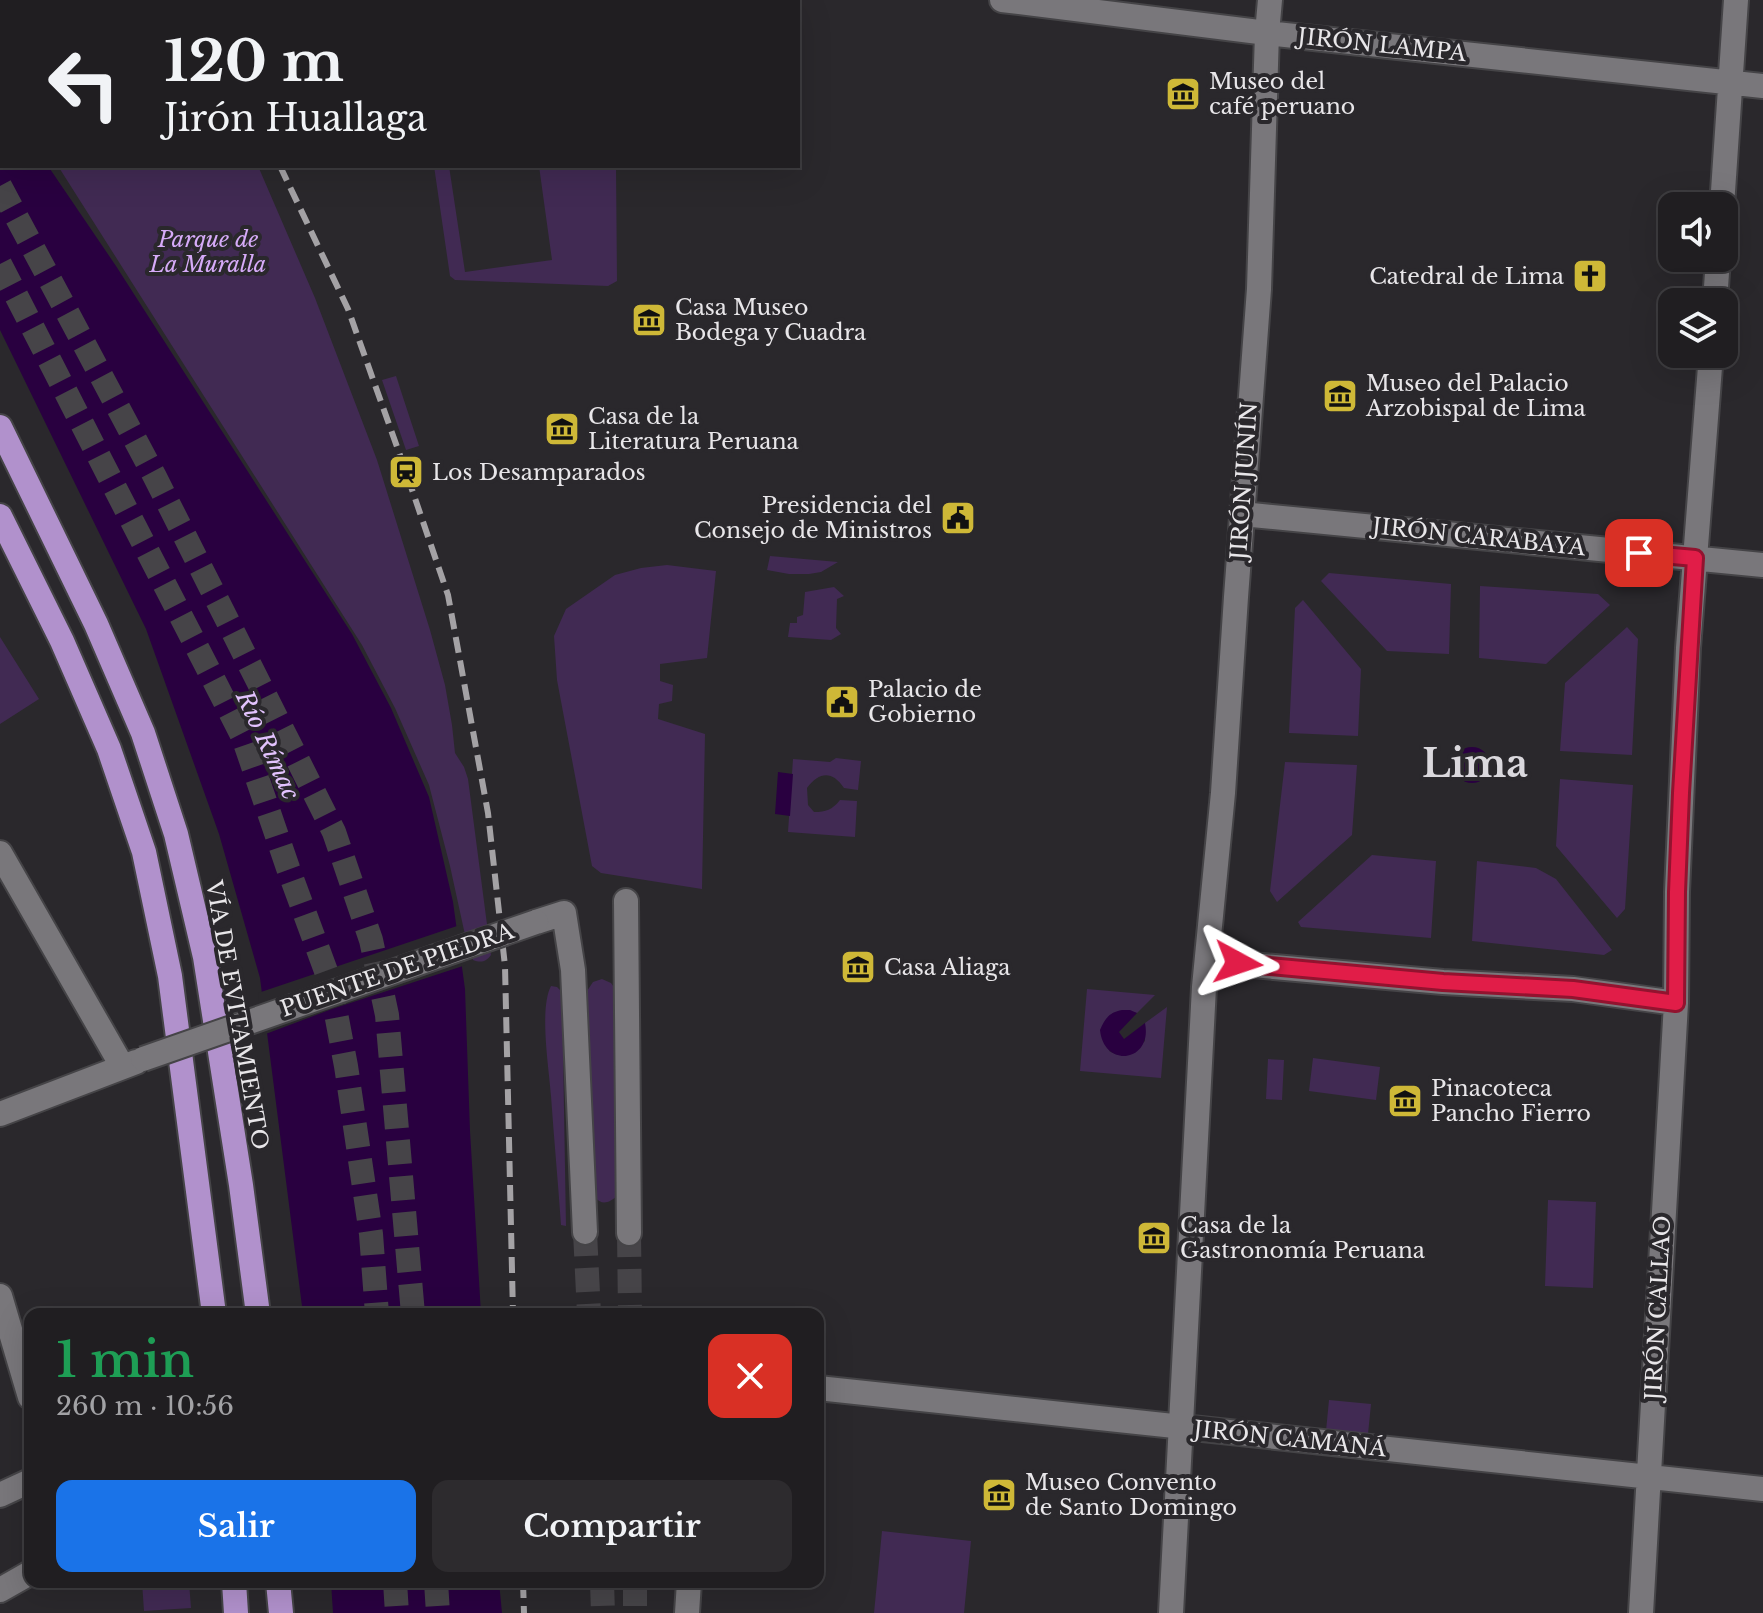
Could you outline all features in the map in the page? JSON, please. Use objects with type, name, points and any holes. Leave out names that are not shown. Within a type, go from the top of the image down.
[{"type":"highway","name":"VÍA DE EVITAMIENTO","points":[[0,427],[96,624],[143,733],[176,834],[205,957],[257,1308]]},
{"type":"highway","points":[[0,516],[62,641],[103,736],[144,852],[170,976],[213,1308]]},
{"type":"highway","points":[[234,1588],[236,1613]]},
{"type":"highway","points":[[279,1588],[281,1613]]},
{"type":"street","name":"JIRÓN LAMPA","points":[[1002,0],[1267,33],[1763,86]]},
{"type":"street","name":"JIRÓN JUNÍN","points":[[1171,1613],[1204,987],[1223,793],[1259,289],[1270,0]]},
{"type":"street","points":[[1723,192],[1736,0]]},
{"type":"street","name":"JIRÓN CALLAO","points":[[1641,1613],[1676,1003],[1681,793],[1710,368]]},
{"type":"street","name":"JIRÓN CARABAYA","points":[[1242,514],[1763,565]]},
{"type":"street","points":[[0,853],[132,1063]]},
{"type":"street","points":[[626,901],[629,1233]]},
{"type":"street","name":"PUENTE DE PIEDRA","points":[[0,1114],[132,1063],[564,913],[573,970],[585,1232]]},
{"type":"street","points":[[1207,961],[1443,982],[1573,989],[1676,1003]]},
{"type":"street","points":[[0,1296],[24,1377]]},
{"type":"street","name":"JIRÓN CAMANÁ","points":[[824,1389],[1763,1489]]},
{"type":"street","points":[[0,1495],[24,1484]]},
{"type":"street","points":[[0,1590],[24,1576]]},
{"type":"street","points":[[687,1613],[689,1588]]},
{"type":"green space","name":"Parque de La Muralla","points":[[59,168],[259,168],[315,298],[377,460],[430,630],[445,685],[455,753],[468,779],[491,955],[481,962],[473,960],[467,944],[429,785],[395,708],[362,645]]},
{"type":"green space","points":[[434,168],[449,168],[465,272],[552,260],[539,168],[616,168],[617,281],[608,286],[455,280],[450,276]]},
{"type":"green space","points":[[396,376],[419,446],[406,450],[382,380]]},
{"type":"green space","points":[[770,556],[838,562],[821,572],[789,574],[767,570]]},
{"type":"green space","points":[[667,565],[716,571],[707,658],[660,664],[660,681],[673,685],[672,701],[659,704],[658,719],[705,734],[702,889],[601,873],[592,866],[557,680],[554,636],[566,609],[615,575]]},
{"type":"green space","points":[[1329,573],[1451,584],[1449,654],[1387,651],[1321,581]]},
{"type":"green space","points":[[1480,586],[1598,594],[1610,605],[1546,664],[1479,658]]},
{"type":"green space","points":[[834,587],[844,596],[837,599],[836,628],[841,634],[831,640],[788,637],[790,623],[797,623],[797,617],[803,615],[805,592]]},
{"type":"green space","points":[[1303,600],[1361,669],[1358,736],[1289,733],[1295,608]]},
{"type":"green space","points":[[1627,627],[1638,639],[1632,755],[1560,751],[1565,683]]},
{"type":"green space","points":[[0,637],[39,699],[0,724]]},
{"type":"green space","points":[[836,758],[861,761],[858,790],[844,788],[830,776],[821,776],[807,788],[808,805],[818,812],[831,808],[840,800],[857,801],[855,837],[788,832],[793,759],[830,762]]},
{"type":"green space","points":[[1285,762],[1357,765],[1352,835],[1277,902],[1270,891]]},
{"type":"green space","points":[[1560,779],[1633,785],[1625,909],[1617,918],[1556,846]]},
{"type":"green space","points":[[1372,855],[1436,861],[1431,938],[1301,927],[1298,922]]},
{"type":"green space","points":[[1477,861],[1536,868],[1556,879],[1612,950],[1604,955],[1472,941]]},
{"type":"green space","points":[[602,979],[611,983],[616,990],[618,1195],[605,1202],[595,1197],[590,1187],[587,991],[593,982]]},
{"type":"green space","points":[[551,986],[562,992],[566,1226],[561,1225],[546,1039],[547,996]]},
{"type":"green space","points":[[1087,989],[1155,995],[1137,1013],[1122,1010],[1109,1051],[1120,1055],[1133,1051],[1145,1041],[1145,1023],[1167,1007],[1161,1078],[1080,1071]]},
{"type":"green space","points":[[1313,1058],[1380,1067],[1376,1100],[1309,1091]]},
{"type":"green space","points":[[1268,1059],[1284,1060],[1282,1100],[1266,1099]]},
{"type":"green space","points":[[1548,1200],[1596,1202],[1593,1288],[1545,1286]]},
{"type":"green space","points":[[1329,1400],[1371,1404],[1368,1434],[1326,1431]]},
{"type":"green space","points":[[882,1531],[971,1541],[964,1613],[874,1613]]},
{"type":"green space","points":[[142,1588],[189,1588],[191,1608],[144,1611]]},
{"type":"water","name":"Río Rímac","points":[[0,168],[49,168],[116,266],[352,634],[391,708],[429,797],[453,902],[465,989],[481,1308],[302,1308],[260,978],[219,834],[146,629],[0,330]]},
{"type":"water","points":[[1472,747],[1485,752],[1490,765],[1485,778],[1472,783],[1459,778],[1454,765],[1459,752]]},
{"type":"water","points":[[778,772],[793,774],[790,816],[775,814]]},
{"type":"water","points":[[1122,1010],[1137,1013],[1119,1032],[1124,1039],[1145,1023],[1146,1036],[1142,1046],[1127,1056],[1110,1051],[1103,1042],[1100,1030],[1108,1016]]},
{"type":"water","points":[[331,1588],[500,1588],[502,1613],[333,1613]]},
{"type":"pier","points":[[460,925],[466,965],[263,1035],[258,993]]},
{"type":"tunnel","points":[[0,186],[155,477],[334,832],[371,940],[387,1015],[412,1308]]},
{"type":"tunnel","points":[[0,264],[243,737],[330,982],[371,1234],[377,1308]]},
{"type":"tunnel","points":[[585,1232],[589,1308]]},
{"type":"tunnel","points":[[629,1233],[630,1308]]},
{"type":"tunnel","points":[[395,1588],[397,1613]]},
{"type":"tunnel","points":[[436,1588],[438,1613]]},
{"type":"tunnel","points":[[602,1588],[603,1613]]},
{"type":"tunnel","points":[[635,1588],[635,1613]]},
{"type":"railway","points":[[281,168],[348,309],[448,595],[488,813],[505,966],[513,1308]]},
{"type":"railway","points":[[523,1588],[524,1613]]},
{"type":"place","name":"Museo del café peruano","points":[[1183,94]]},
{"type":"place","name":"Catedral de Lima","points":[[1590,276]]},
{"type":"place","name":"Casa Museo Bodega y Cuadra","points":[[649,320]]},
{"type":"place","name":"Museo del Palacio Arzobispal de Lima","points":[[1340,396]]},
{"type":"place","name":"Casa de la Literatura Peruana","points":[[562,429]]},
{"type":"place","name":"Los Desamparados","points":[[406,472]]},
{"type":"place","name":"Presidencia del Consejo de Ministros","points":[[958,518]]},
{"type":"place","name":"Palacio de Gobierno","points":[[842,702]]},
{"type":"place","name":"Casa Aliaga","points":[[858,967]]},
{"type":"place","name":"Pinacoteca Pancho Fierro","points":[[1405,1101]]},
{"type":"place","name":"Casa de la Gastronomía Peruana","points":[[1154,1238]]},
{"type":"place","name":"Museo Convento de Santo Domingo","points":[[999,1495]]},
{"type":"district","name":"Lima","points":[[1475,763]]},
{"type":"route","points":[[1238,963],[1443,982],[1573,989],[1676,1003],[1681,793],[1695,558],[1639,553]]}]
